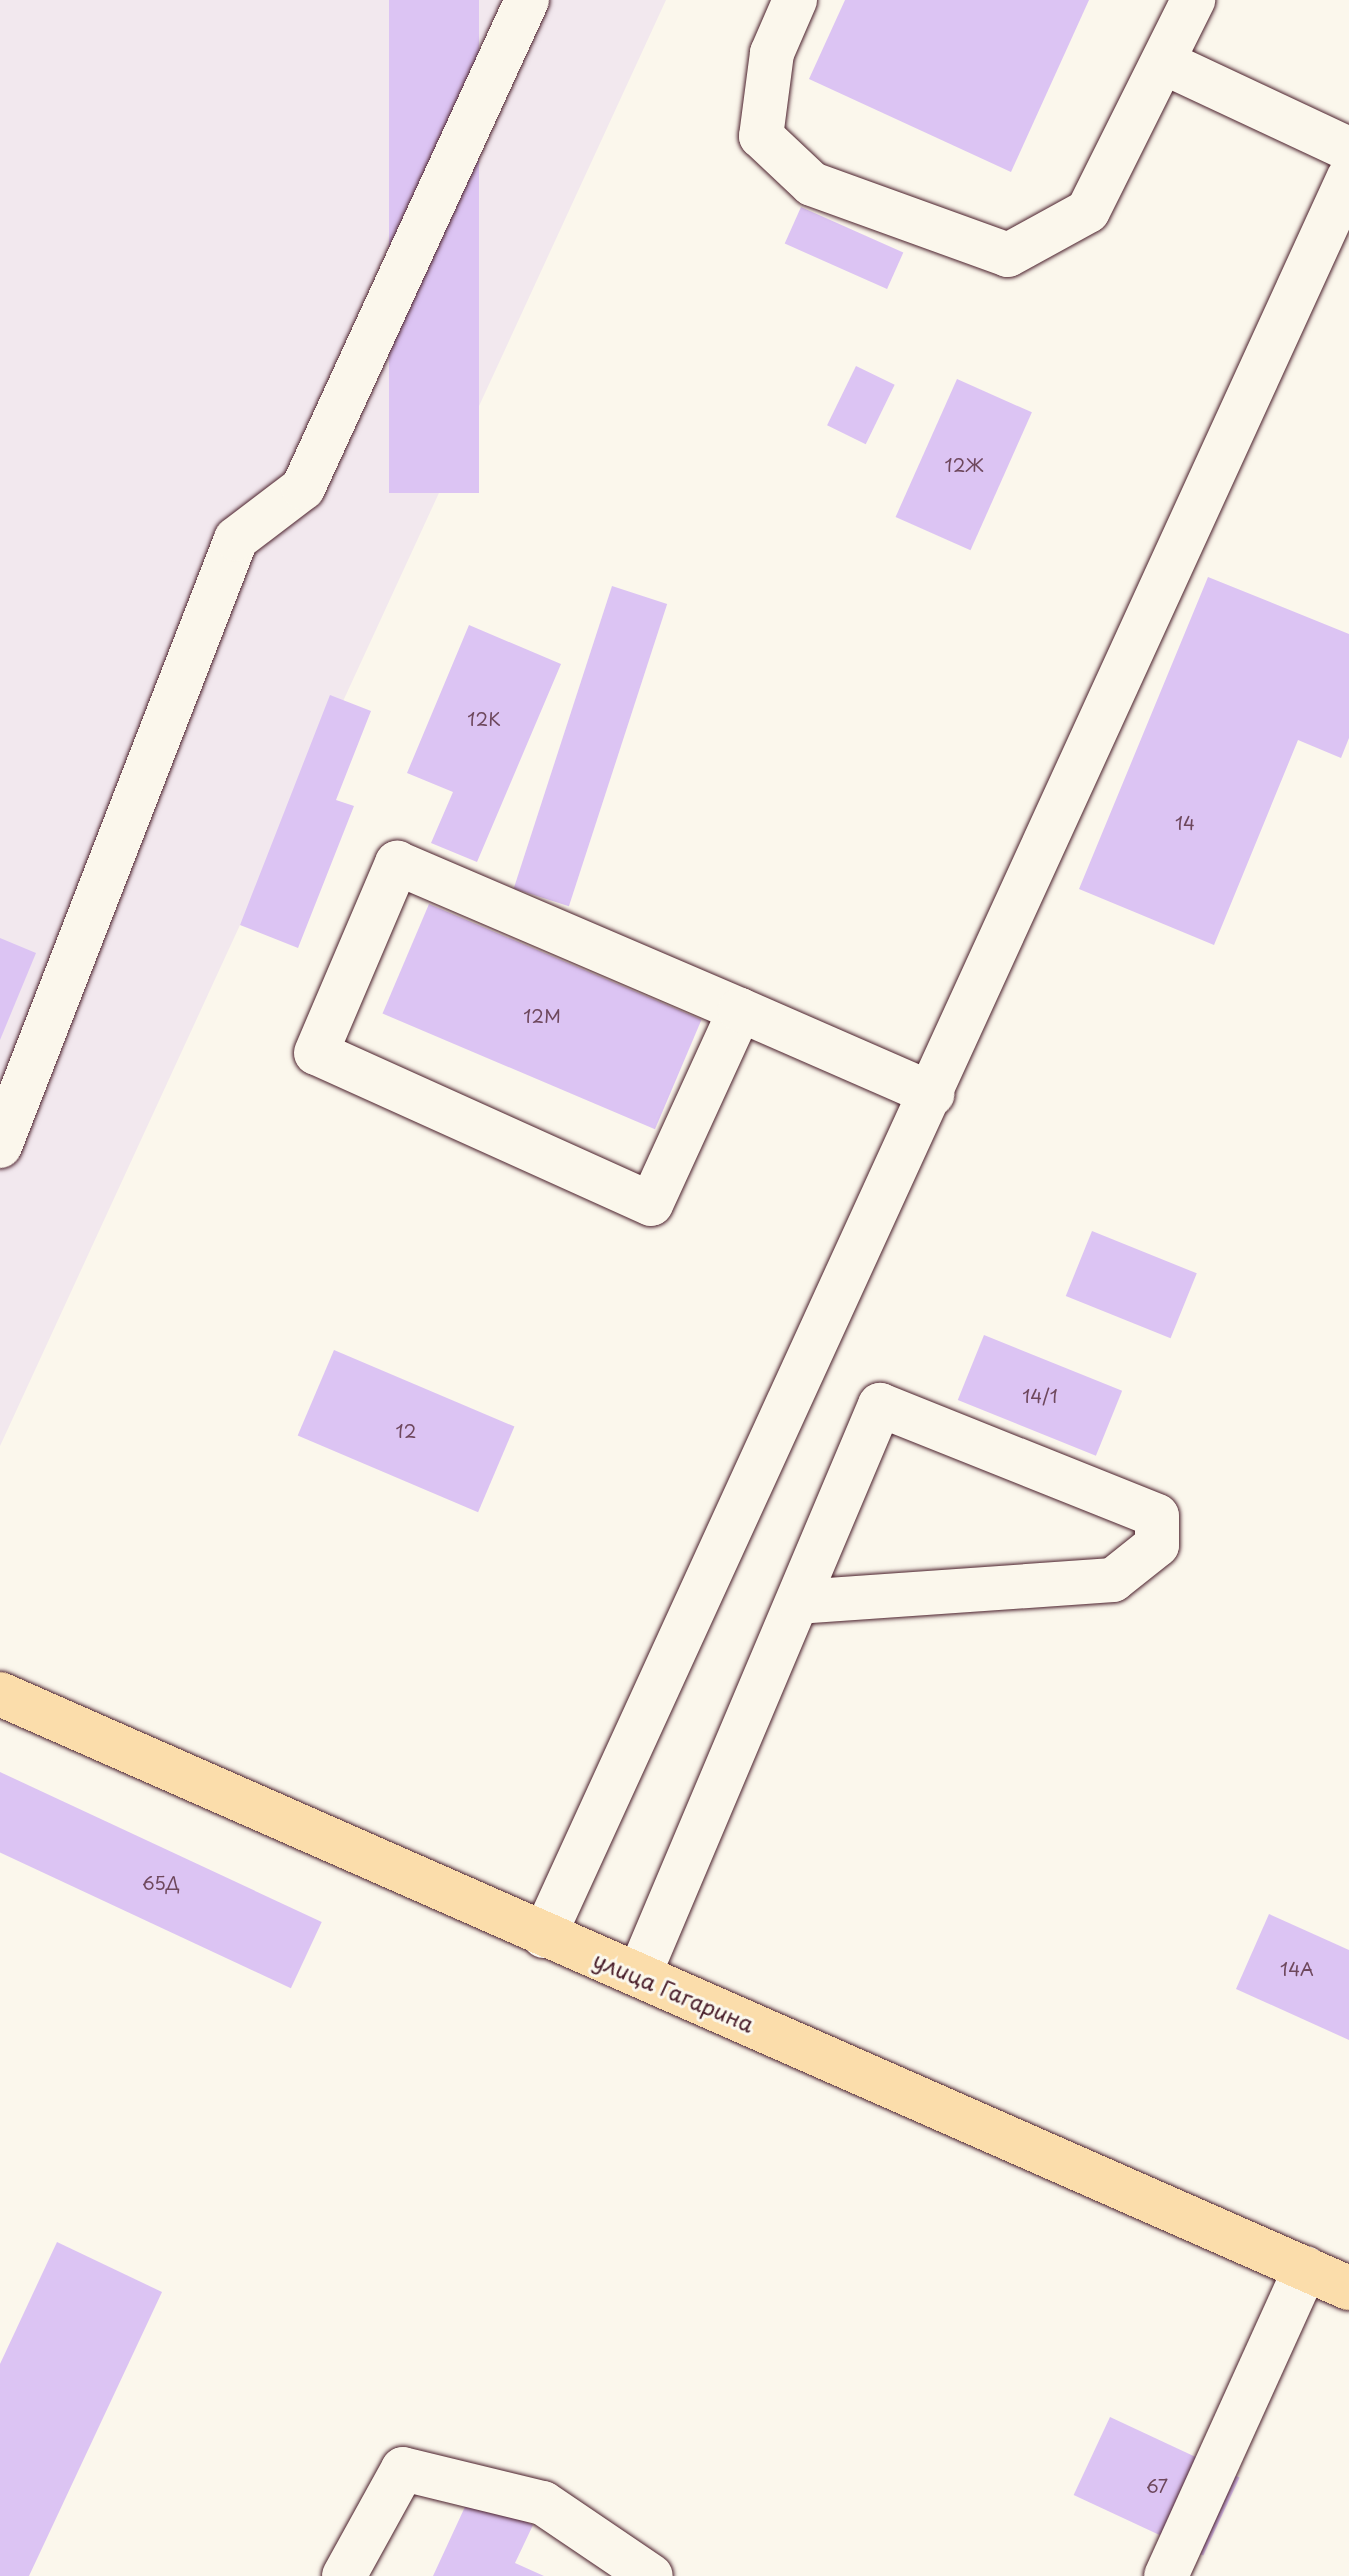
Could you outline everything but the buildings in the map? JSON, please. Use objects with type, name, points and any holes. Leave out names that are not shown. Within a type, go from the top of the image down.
[{"type":"main road","name":"улица Гагарина","points":[[0,1694],[1349,2288]]},
{"type":"lane","points":[[0,1146],[236,539],[303,488],[527,0]]},
{"type":"lane","points":[[795,0],[772,53],[761,136],[812,184],[1008,255],[1088,211],[1165,63],[1193,0]]},
{"type":"lane","points":[[1165,63],[1349,149]]},
{"type":"lane","points":[[544,1936],[932,1094],[1349,177]]},
{"type":"lane","points":[[740,1010],[651,1204],[316,1053],[397,863],[740,1010],[932,1094]]},
{"type":"lane","points":[[639,1975],[800,1602],[880,1405],[1157,1516],[1157,1545],[1113,1580],[800,1602]]},
{"type":"lane","points":[[1166,2576],[1306,2268]]},
{"type":"lane","points":[[344,2576],[403,2469],[543,2503],[651,2576]]},
{"type":"shaded area","points":[[0,0],[666,0],[0,1446]]}]
